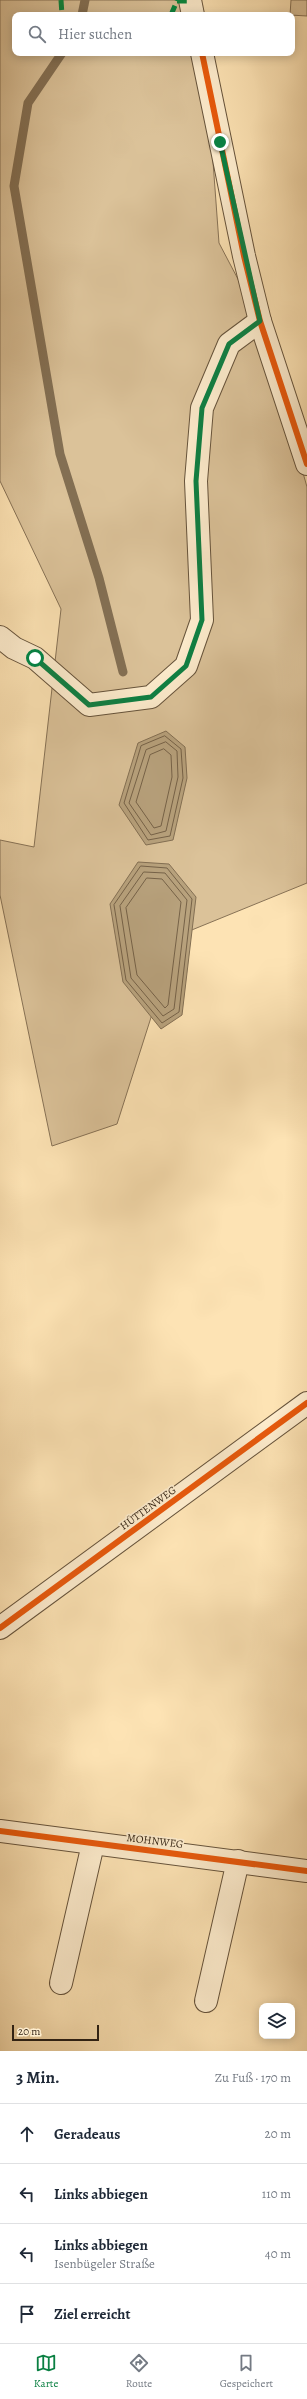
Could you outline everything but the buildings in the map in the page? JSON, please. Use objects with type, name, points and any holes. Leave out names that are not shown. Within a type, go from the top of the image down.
[{"type":"street","points":[[190,0],[192,12]]},
{"type":"street","points":[[203,56],[244,256],[260,321],[307,461]]},
{"type":"street","points":[[0,637],[14,648],[35,658],[89,705],[151,697],[186,666],[202,620],[196,481],[202,408],[229,344],[260,321]]},
{"type":"street","name":"HÜTTENWEG","points":[[0,1628],[307,1403]]},
{"type":"street","name":"MOHNWEG","points":[[0,1831],[307,1871]]},
{"type":"street","points":[[61,1984],[93,1844]]},
{"type":"street","points":[[206,2001],[238,1861]]},
{"type":"shaded area","points":[[0,0],[201,0],[202,12],[12,12],[12,56],[205,56],[219,243],[260,321],[307,487],[307,883],[177,936],[117,1124],[52,1146],[0,895],[0,840],[34,847],[61,609],[0,481]]},
{"type":"shaded area","points":[[291,0],[307,0],[307,16],[295,15],[295,12],[290,12]]},
{"type":"water","points":[[166,731],[185,747],[187,778],[173,840],[146,845],[119,805],[138,743]]},
{"type":"water","points":[[138,862],[169,864],[196,897],[182,1015],[161,1029],[123,982],[110,904]]},
{"type":"waterway","points":[[83,12],[85,0]]},
{"type":"waterway","points":[[60,56],[28,103],[14,186],[60,454],[99,578],[123,672]]},
{"type":"marked path","points":[[61,0],[62,12]]},
{"type":"marked path","points":[[172,12],[177,1],[190,1]]},
{"type":"cycle path","points":[[203,56],[244,256],[260,321],[307,464]]},
{"type":"cycle path","points":[[0,1628],[307,1403]]},
{"type":"cycle path","points":[[0,1831],[307,1871]]},
{"type":"route","points":[[35,658],[89,705],[151,697],[186,666],[202,620],[196,481],[202,408],[229,344],[260,321],[244,256],[220,142]]}]
